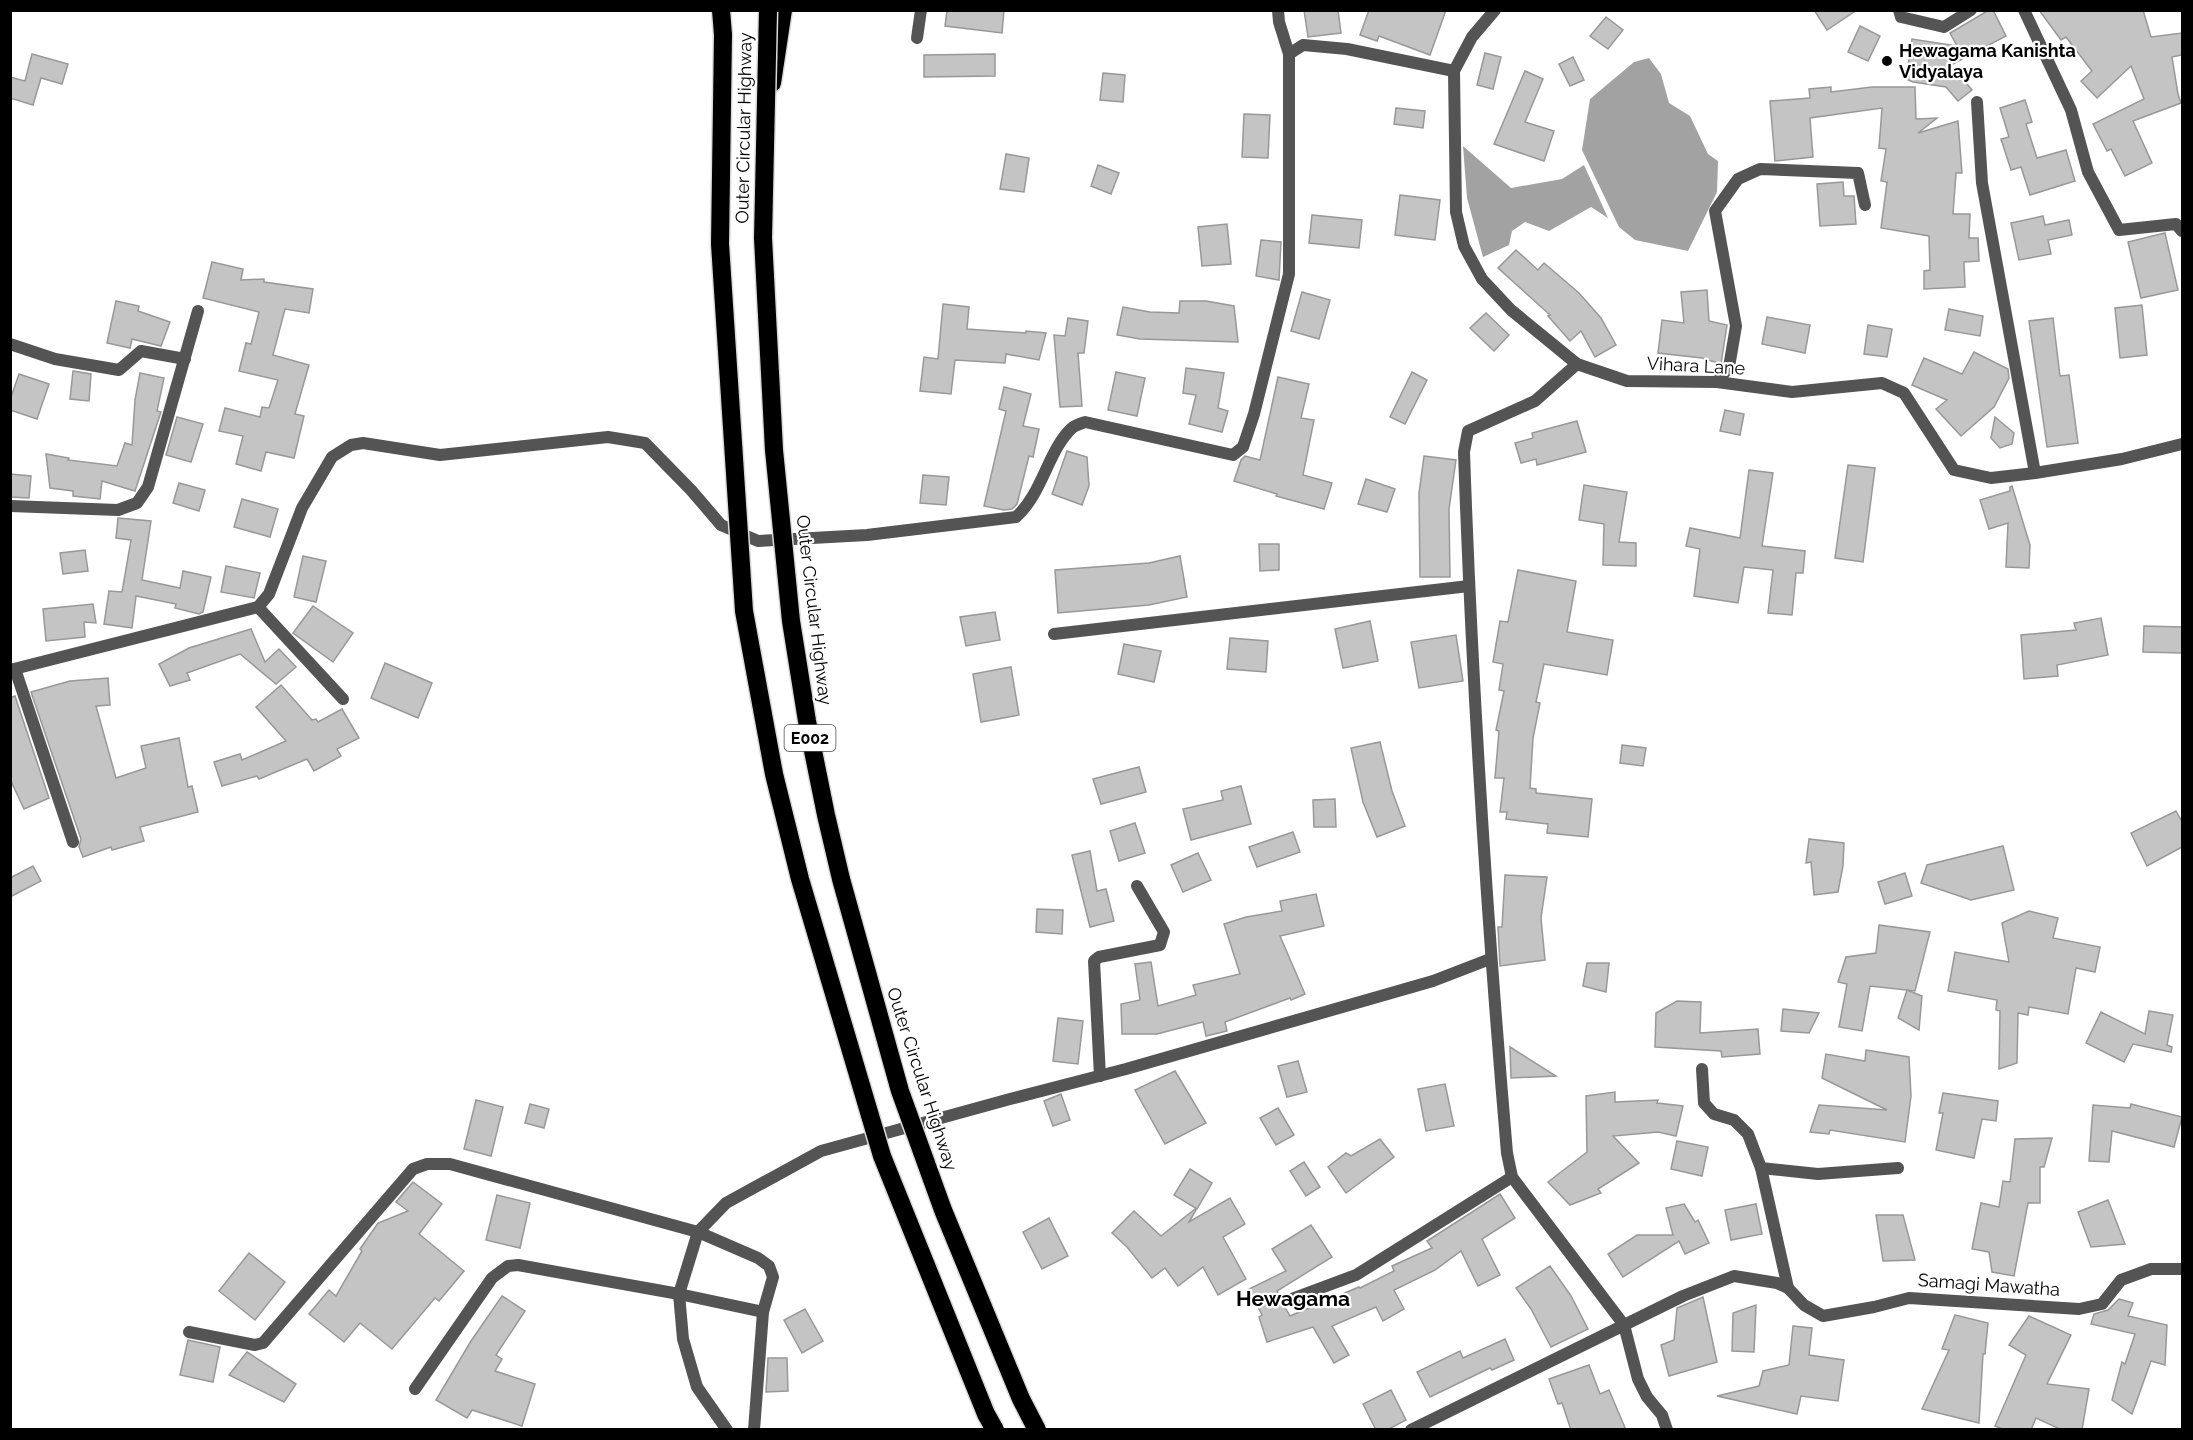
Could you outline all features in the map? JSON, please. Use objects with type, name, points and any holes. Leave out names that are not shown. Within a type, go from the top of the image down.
[{"type":"highway","name":"Outer Circular Highway","points":[[723,10],[720,244],[744,610],[774,774],[800,879],[882,1156],[994,1430]]},
{"type":"highway","name":"Outer Circular Highway","points":[[768,10],[763,238],[774,450],[791,621],[807,721],[824,805],[867,974],[900,1091],[947,1220],[1017,1389],[1037,1430]]},
{"type":"highway","points":[[765,135],[783,10]]},
{"type":"street","points":[[917,38],[921,10]]},
{"type":"street","points":[[73,842],[13,670],[258,607],[269,594],[302,508],[332,457],[351,446],[363,443],[440,455],[608,437],[645,443],[721,525],[758,541],[867,535],[1016,517],[1028,506],[1060,442],[1073,426],[1085,422],[1233,455],[1243,447],[1254,414],[1289,274],[1289,54],[1279,22],[1278,10]]},
{"type":"street","name":"Vihara Lane","points":[[1495,10],[1472,37],[1454,71],[1456,212],[1464,246],[1482,279],[1511,310],[1577,364],[1627,381],[1717,382],[1792,392],[1882,383],[1904,393],[1954,470],[1991,478],[2122,459],[2182,444]]},
{"type":"street","points":[[1899,10],[1901,17],[1944,27],[1971,10]]},
{"type":"street","points":[[2024,10],[2071,110],[2088,171],[2119,230],[2176,224],[2182,231]]},
{"type":"street","points":[[1289,54],[1303,45],[1336,48],[1454,71]]},
{"type":"street","points":[[1977,102],[1982,183],[2035,473]]},
{"type":"street","points":[[1717,382],[1729,367],[1736,326],[1715,211],[1738,179],[1760,169],[1858,173],[1865,205]]},
{"type":"street","points":[[10,506],[118,510],[137,503],[148,487],[198,311]]},
{"type":"street","points":[[10,344],[55,359],[119,370],[141,351],[185,359]]},
{"type":"street","points":[[1577,364],[1535,401],[1468,431],[1464,452],[1480,812],[1507,1153],[1512,1177],[1624,1325],[1638,1379],[1647,1397],[1662,1415],[1667,1430]]},
{"type":"street","points":[[1054,634],[1469,586]]},
{"type":"street","points":[[258,607],[343,699]]},
{"type":"street","points":[[1100,1076],[1094,961],[1099,957],[1160,945],[1163,940],[1164,932],[1137,886]]},
{"type":"street","points":[[727,1430],[697,1387],[683,1339],[680,1294],[698,1232],[726,1203],[821,1151],[1100,1076],[1433,981],[1491,959]]},
{"type":"street","points":[[1702,1069],[1704,1103],[1714,1114],[1734,1120],[1748,1134],[1761,1168],[1788,1288]]},
{"type":"street","points":[[189,1332],[255,1345],[263,1343],[413,1169],[427,1164],[450,1164],[698,1232],[758,1258],[769,1266],[773,1277],[763,1312],[754,1430]]},
{"type":"street","points":[[1761,1168],[1818,1174],[1898,1168]]},
{"type":"street","points":[[1286,1301],[1356,1275],[1512,1177]]},
{"type":"street","points":[[415,1389],[492,1278],[508,1266],[518,1265],[680,1294],[763,1312]]},
{"type":"street","name":"Samagi Mawatha","points":[[1411,1430],[1683,1296],[1734,1276],[1777,1282],[1788,1288],[1804,1305],[1823,1316],[1909,1298],[2079,1309],[2102,1304],[2121,1280],[2151,1269],[2182,1269]]},
{"type":"shaded area","points":[[1649,58],[1661,74],[1669,103],[1690,116],[1708,154],[1718,161],[1717,192],[1688,251],[1635,240],[1619,227],[1582,150],[1590,99],[1634,62]]},
{"type":"shaded area","points":[[1463,146],[1511,188],[1562,179],[1584,165],[1608,218],[1591,207],[1549,231],[1525,222],[1512,231],[1509,245],[1483,257],[1467,198]]},
{"type":"building","points":[[947,10],[1004,10],[1002,33],[945,26]]},
{"type":"building","points":[[1304,10],[1338,10],[1341,33],[1308,37]]},
{"type":"building","points":[[1369,10],[1446,10],[1430,55],[1379,36],[1377,41],[1360,35]]},
{"type":"building","points":[[1814,10],[1857,10],[1827,30]]},
{"type":"building","points":[[1989,10],[1993,10],[2006,36],[1951,65],[1972,90],[1958,101],[1946,87],[1906,79],[1912,39],[1957,46],[1950,33]]},
{"type":"building","points":[[2039,10],[2143,10],[2151,37],[2182,33],[2182,55],[2172,57],[2181,103],[2133,121],[2152,163],[2125,176],[2111,149],[2107,151],[2093,124],[2144,99],[2131,66],[2097,98],[2081,81],[2092,71],[2066,37],[2061,40]]},
{"type":"building","points":[[1606,17],[1623,30],[1608,49],[1590,36]]},
{"type":"building","points":[[1860,26],[1880,36],[1868,61],[1848,52]]},
{"type":"building","points":[[1485,53],[1501,57],[1493,89],[1477,85]]},
{"type":"building","points":[[32,54],[68,64],[62,84],[41,78],[33,105],[10,98],[10,77],[25,81]]},
{"type":"building","points":[[995,54],[995,76],[924,77],[924,55]]},
{"type":"building","points":[[1573,57],[1584,80],[1570,86],[1559,64]]},
{"type":"building","points":[[1525,71],[1543,79],[1525,122],[1554,131],[1544,161],[1494,144]]},
{"type":"building","points":[[1103,73],[1125,75],[1123,102],[1100,100]]},
{"type":"building","points":[[1831,87],[1831,92],[1872,87],[1915,87],[1916,119],[1937,118],[1918,133],[1958,121],[1962,173],[1956,173],[1953,214],[1970,214],[1969,238],[1978,238],[1979,261],[1964,262],[1965,287],[1924,289],[1924,271],[1930,270],[1929,236],[1881,228],[1887,182],[1881,181],[1886,149],[1879,148],[1882,108],[1810,118],[1813,157],[1775,161],[1770,101],[1810,98],[1809,89]]},
{"type":"building","points":[[2025,100],[2032,122],[2026,124],[2037,158],[2066,150],[2075,181],[2030,195],[2021,167],[2011,170],[2001,139],[2009,137],[2000,108]]},
{"type":"building","points":[[1396,108],[1425,111],[1423,128],[1394,124]]},
{"type":"building","points":[[1244,114],[1270,115],[1268,158],[1242,157]]},
{"type":"building","points":[[1006,154],[1029,158],[1024,192],[1000,189]]},
{"type":"building","points":[[1098,165],[1119,173],[1111,194],[1091,186]]},
{"type":"building","points":[[1843,182],[1844,196],[1854,196],[1856,224],[1820,226],[1817,184]]},
{"type":"building","points":[[1400,195],[1440,200],[1435,240],[1395,235]]},
{"type":"building","points":[[1312,215],[1362,220],[1359,248],[1309,243]]},
{"type":"building","points":[[2043,216],[2045,225],[2069,220],[2072,235],[2048,240],[2051,254],[2019,260],[2011,223]]},
{"type":"building","points":[[1227,224],[1231,264],[1202,266],[1198,227]]},
{"type":"building","points":[[2165,233],[2178,290],[2141,298],[2128,242]]},
{"type":"building","points":[[1261,240],[1281,242],[1279,280],[1256,276]]},
{"type":"building","points":[[1516,250],[1538,270],[1544,263],[1579,293],[1601,318],[1616,345],[1595,357],[1581,331],[1570,341],[1548,316],[1550,315],[1498,268]]},
{"type":"building","points":[[212,262],[243,269],[241,280],[264,279],[264,282],[313,289],[309,313],[285,309],[273,355],[309,365],[295,414],[304,416],[294,458],[266,452],[261,471],[236,464],[243,436],[219,431],[225,408],[260,417],[262,407],[269,408],[278,380],[239,371],[246,343],[251,344],[259,312],[203,298]]},
{"type":"building","points":[[1707,290],[1709,321],[1727,325],[1721,364],[1702,358],[1658,353],[1662,320],[1684,323],[1681,292]]},
{"type":"building","points":[[1302,292],[1330,300],[1319,339],[1291,331]]},
{"type":"building","points":[[116,301],[139,306],[138,311],[170,322],[161,346],[132,339],[130,348],[107,343]]},
{"type":"building","points":[[1180,301],[1206,301],[1234,306],[1238,342],[1140,339],[1117,335],[1123,307],[1150,312],[1179,313]]},
{"type":"building","points":[[943,304],[969,307],[967,329],[1046,333],[1039,360],[1006,354],[1005,363],[955,360],[951,394],[920,391],[924,357],[938,359]]},
{"type":"building","points":[[2142,305],[2147,355],[2120,358],[2115,308]]},
{"type":"building","points":[[1949,309],[1983,316],[1980,336],[1945,330]]},
{"type":"building","points":[[1486,313],[1509,335],[1494,351],[1470,328]]},
{"type":"building","points":[[1767,317],[1810,325],[1805,353],[1762,344]]},
{"type":"building","points":[[1068,318],[1088,321],[1084,353],[1078,353],[1082,406],[1060,407],[1054,335],[1065,336]]},
{"type":"building","points":[[2053,318],[2060,376],[2069,375],[2078,443],[2047,447],[2029,321]]},
{"type":"building","points":[[1868,325],[1892,329],[1887,357],[1864,354]]},
{"type":"building","points":[[1974,352],[2008,369],[2009,378],[1994,407],[1961,436],[1936,409],[1947,400],[1912,385],[1924,358],[1962,374]]},
{"type":"building","points":[[1186,368],[1224,373],[1218,408],[1228,411],[1222,432],[1189,424],[1196,395],[1183,393]]},
{"type":"building","points":[[73,371],[91,374],[89,401],[70,399]]},
{"type":"building","points":[[1116,372],[1145,378],[1137,416],[1108,410]]},
{"type":"building","points":[[1412,372],[1427,380],[1405,424],[1390,417]]},
{"type":"building","points":[[140,373],[164,378],[157,411],[161,412],[135,491],[102,481],[100,499],[73,496],[73,491],[50,488],[46,454],[69,458],[68,460],[117,466],[125,443],[132,445],[135,400]]},
{"type":"building","points":[[19,374],[49,384],[37,419],[10,410],[10,400]]},
{"type":"building","points":[[1278,377],[1309,384],[1301,418],[1314,420],[1303,475],[1332,483],[1324,509],[1276,496],[1277,494],[1234,481],[1241,460],[1245,456],[1260,460]]},
{"type":"building","points":[[1004,387],[1031,394],[1023,426],[1039,429],[1033,457],[1029,456],[1017,504],[1012,509],[1004,510],[984,506],[1006,411],[999,409]]},
{"type":"building","points":[[1725,410],[1744,414],[1740,435],[1720,431]]},
{"type":"building","points":[[177,417],[203,424],[191,462],[166,455]]},
{"type":"building","points":[[1995,417],[2014,433],[2012,444],[2000,448],[1991,438]]},
{"type":"building","points":[[1577,421],[1586,452],[1537,465],[1536,459],[1521,463],[1515,443],[1533,438],[1532,433]]},
{"type":"building","points":[[1067,451],[1087,457],[1089,486],[1082,505],[1052,494]]},
{"type":"building","points":[[1424,456],[1456,460],[1449,509],[1450,577],[1420,577],[1419,493]]},
{"type":"building","points":[[1848,465],[1875,468],[1863,562],[1835,558]]},
{"type":"building","points":[[1749,470],[1773,473],[1762,546],[1805,551],[1803,573],[1796,573],[1792,615],[1768,613],[1773,570],[1744,567],[1738,603],[1694,596],[1700,549],[1686,546],[1690,528],[1740,538]]},
{"type":"building","points":[[10,474],[31,476],[29,498],[10,497]]},
{"type":"building","points":[[923,475],[949,477],[946,505],[920,503]]},
{"type":"building","points":[[1366,479],[1395,489],[1387,512],[1358,504]]},
{"type":"building","points":[[179,483],[205,490],[199,511],[173,503]]},
{"type":"building","points":[[1584,485],[1627,492],[1619,542],[1636,543],[1636,566],[1603,565],[1604,524],[1579,520]]},
{"type":"building","points":[[2012,486],[2030,545],[2029,568],[2006,567],[2008,523],[1989,529],[1980,500],[2010,491]]},
{"type":"building","points":[[242,499],[278,509],[270,537],[234,527]]},
{"type":"building","points":[[118,518],[151,521],[142,580],[180,588],[183,571],[211,577],[203,612],[199,614],[175,608],[176,604],[136,596],[132,628],[104,624],[109,591],[122,592],[131,540],[116,538]]},
{"type":"building","points":[[1259,544],[1279,544],[1279,570],[1260,571]]},
{"type":"building","points":[[85,550],[88,571],[63,574],[60,553]]},
{"type":"building","points":[[303,556],[326,561],[316,602],[294,597]]},
{"type":"building","points":[[1180,556],[1187,597],[1149,605],[1058,613],[1055,570],[1149,563]]},
{"type":"building","points":[[226,566],[260,573],[254,598],[221,592]]},
{"type":"building","points":[[1518,570],[1576,581],[1567,632],[1613,640],[1607,675],[1544,664],[1536,702],[1540,703],[1533,738],[1530,788],[1536,789],[1536,793],[1592,799],[1588,837],[1547,833],[1548,824],[1506,819],[1507,812],[1500,812],[1504,778],[1495,778],[1499,731],[1496,730],[1504,691],[1499,690],[1503,664],[1493,662],[1500,621],[1508,622]]},
{"type":"building","points":[[93,604],[96,623],[84,622],[85,637],[46,641],[43,609]]},
{"type":"building","points":[[313,606],[353,633],[333,662],[293,633]]},
{"type":"building","points":[[995,612],[1000,640],[966,646],[960,617]]},
{"type":"building","points":[[2101,618],[2108,655],[2057,665],[2058,676],[2024,679],[2021,635],[2076,630],[2074,623]]},
{"type":"building","points":[[1370,621],[1378,661],[1343,668],[1335,629]]},
{"type":"building","points":[[2144,626],[2182,627],[2182,653],[2143,652]]},
{"type":"building","points":[[251,629],[265,662],[279,649],[296,667],[276,684],[240,654],[187,673],[190,680],[170,686],[159,664],[189,648]]},
{"type":"building","points":[[1456,635],[1463,681],[1419,688],[1411,642]]},
{"type":"building","points":[[1230,638],[1268,641],[1266,672],[1227,669]]},
{"type":"building","points":[[1124,644],[1161,651],[1154,682],[1118,674]]},
{"type":"building","points":[[385,663],[432,683],[418,718],[371,698]]},
{"type":"building","points":[[1011,667],[1019,715],[981,722],[973,674]]},
{"type":"building","points":[[108,678],[110,705],[96,706],[116,778],[146,768],[141,746],[179,738],[188,787],[192,786],[198,812],[140,827],[144,841],[112,850],[111,847],[83,857],[79,847],[81,839],[31,692],[70,681]]},
{"type":"building","points":[[281,685],[312,720],[316,719],[318,722],[342,709],[359,738],[337,749],[341,756],[314,771],[307,759],[259,779],[257,776],[222,786],[214,762],[240,754],[242,760],[286,741],[256,707]]},
{"type":"building","points":[[15,696],[49,798],[24,809],[10,779],[10,698]]},
{"type":"building","points":[[1380,742],[1392,791],[1405,826],[1377,837],[1363,802],[1351,748]]},
{"type":"building","points":[[1622,745],[1646,748],[1643,766],[1620,763]]},
{"type":"building","points":[[1139,767],[1146,792],[1101,804],[1093,779]]},
{"type":"building","points":[[1241,786],[1251,824],[1191,840],[1183,809],[1223,800],[1221,791]]},
{"type":"building","points":[[1335,799],[1336,827],[1314,827],[1313,800]]},
{"type":"building","points":[[2176,811],[2182,822],[2182,847],[2147,866],[2131,833]]},
{"type":"building","points":[[1135,823],[1145,853],[1119,861],[1110,831]]},
{"type":"building","points":[[1293,832],[1300,852],[1257,867],[1249,847]]},
{"type":"building","points":[[1809,839],[1844,843],[1843,866],[1838,892],[1814,895],[1811,862],[1806,863]]},
{"type":"building","points":[[2003,846],[2014,890],[1971,900],[1921,883],[1927,865]]},
{"type":"building","points":[[1090,851],[1097,891],[1106,889],[1114,921],[1090,927],[1072,855]]},
{"type":"building","points":[[1198,853],[1211,880],[1183,892],[1171,865]]},
{"type":"building","points":[[33,866],[41,881],[10,897],[10,878]]},
{"type":"building","points":[[1905,873],[1912,896],[1885,904],[1878,882]]},
{"type":"building","points":[[1505,875],[1547,877],[1541,918],[1545,960],[1500,966],[1498,927],[1502,927]]},
{"type":"building","points":[[1316,894],[1324,926],[1280,936],[1305,994],[1225,1022],[1227,1031],[1206,1036],[1203,1022],[1157,1034],[1122,1034],[1121,1004],[1140,1000],[1135,964],[1151,962],[1158,1006],[1196,995],[1193,985],[1240,974],[1224,924],[1246,917],[1282,911],[1280,901]]},
{"type":"building","points":[[1037,909],[1063,910],[1062,934],[1036,932]]},
{"type":"building","points":[[2029,911],[2058,918],[2053,938],[2100,947],[2095,972],[2076,968],[2068,1014],[2029,1007],[2028,1015],[2018,1013],[2017,1063],[1999,1069],[2000,1011],[1996,1010],[1997,1000],[1948,991],[1955,952],[2009,962],[2002,923]]},
{"type":"building","points":[[1879,925],[1930,932],[1915,991],[1870,986],[1862,1031],[1839,1027],[1847,984],[1838,982],[1846,957],[1876,953]]},
{"type":"building","points":[[1587,963],[1609,963],[1606,992],[1583,986]]},
{"type":"building","points":[[1907,990],[1922,996],[1919,1030],[1898,1018]]},
{"type":"building","points":[[1677,1001],[1701,1002],[1700,1033],[1758,1029],[1760,1054],[1722,1057],[1721,1051],[1655,1047],[1656,1013]]},
{"type":"building","points":[[1783,1009],[1819,1013],[1809,1033],[1781,1031]]},
{"type":"building","points":[[2149,1011],[2173,1015],[2167,1045],[2172,1047],[2171,1052],[2133,1044],[2124,1062],[2086,1043],[2101,1012],[2145,1034]]},
{"type":"building","points":[[1058,1018],[1083,1021],[1078,1064],[1053,1061]]},
{"type":"building","points":[[1510,1047],[1556,1076],[1511,1078]]},
{"type":"building","points":[[1866,1050],[1909,1057],[1911,1096],[1905,1142],[1830,1130],[1829,1134],[1810,1132],[1819,1105],[1887,1110],[1822,1078],[1826,1054],[1865,1061]]},
{"type":"building","points":[[1298,1061],[1307,1092],[1287,1097],[1278,1066]]},
{"type":"building","points":[[1175,1071],[1206,1123],[1165,1144],[1135,1090]]},
{"type":"building","points":[[1445,1084],[1454,1126],[1426,1131],[1418,1089]]},
{"type":"building","points":[[1615,1092],[1615,1102],[1658,1100],[1657,1103],[1683,1106],[1676,1136],[1658,1132],[1613,1136],[1639,1163],[1598,1189],[1601,1193],[1570,1205],[1548,1182],[1587,1152],[1586,1096]]},
{"type":"building","points":[[1943,1093],[1998,1101],[1996,1121],[1982,1119],[1974,1158],[1936,1150],[1943,1113],[1939,1113]]},
{"type":"building","points":[[1061,1094],[1070,1120],[1053,1126],[1044,1101]]},
{"type":"building","points":[[476,1100],[503,1107],[491,1156],[464,1149]]},
{"type":"building","points":[[530,1104],[549,1109],[544,1128],[525,1123]]},
{"type":"building","points":[[2131,1104],[2182,1117],[2174,1147],[2112,1131],[2109,1162],[2089,1161],[2093,1105],[2130,1108]]},
{"type":"building","points":[[1278,1108],[1294,1135],[1276,1145],[1260,1118]]},
{"type":"building","points":[[2052,1138],[2044,1167],[2040,1167],[2040,1203],[2028,1203],[2014,1276],[1992,1272],[1989,1252],[1972,1249],[1981,1203],[1999,1207],[2003,1181],[2010,1182],[2015,1139]]},
{"type":"building","points":[[1380,1139],[1394,1157],[1346,1193],[1328,1167],[1346,1153],[1351,1156]]},
{"type":"building","points":[[1677,1141],[1708,1147],[1702,1176],[1671,1169]]},
{"type":"building","points":[[1304,1162],[1320,1187],[1306,1196],[1290,1171]]},
{"type":"building","points":[[1190,1169],[1212,1183],[1197,1209],[1174,1195]]},
{"type":"building","points":[[413,1182],[442,1204],[419,1234],[464,1271],[439,1301],[435,1298],[392,1349],[360,1323],[344,1342],[309,1314],[329,1290],[336,1296],[362,1251],[360,1249],[378,1223],[408,1211],[396,1202]]},
{"type":"building","points":[[1500,1194],[1515,1218],[1482,1239],[1500,1275],[1478,1286],[1461,1251],[1435,1270],[1394,1290],[1404,1309],[1383,1321],[1376,1307],[1332,1326],[1349,1355],[1334,1363],[1313,1327],[1267,1342],[1259,1317],[1262,1315],[1249,1289],[1286,1271],[1272,1249],[1311,1225],[1332,1257],[1277,1291],[1280,1296],[1279,1304],[1290,1316],[1360,1288],[1394,1271],[1392,1266],[1432,1248],[1427,1241]]},
{"type":"building","points":[[497,1195],[530,1203],[520,1248],[486,1240]]},
{"type":"building","points":[[1230,1198],[1245,1224],[1223,1237],[1246,1279],[1218,1295],[1203,1267],[1178,1286],[1165,1268],[1152,1278],[1127,1247],[1112,1233],[1134,1211],[1161,1236],[1195,1209],[1189,1222]]},
{"type":"building","points":[[2108,1200],[2125,1244],[2091,1247],[2078,1212]]},
{"type":"building","points":[[1684,1204],[1695,1222],[1698,1220],[1709,1243],[1685,1254],[1679,1241],[1623,1277],[1608,1254],[1637,1235],[1673,1235],[1666,1208]]},
{"type":"building","points":[[1756,1204],[1762,1234],[1731,1240],[1725,1210]]},
{"type":"building","points":[[1876,1215],[1903,1215],[1915,1260],[1883,1261]]},
{"type":"building","points":[[1049,1218],[1068,1256],[1042,1269],[1023,1232]]},
{"type":"building","points":[[249,1253],[285,1282],[255,1320],[219,1291]]},
{"type":"building","points":[[1550,1266],[1571,1296],[1588,1329],[1551,1347],[1531,1309],[1516,1288]]},
{"type":"building","points":[[502,1296],[525,1311],[496,1355],[502,1359],[495,1371],[535,1384],[522,1426],[472,1410],[467,1418],[436,1400],[471,1341]]},
{"type":"building","points":[[1703,1297],[1717,1362],[1669,1376],[1661,1345],[1674,1340],[1677,1308]]},
{"type":"building","points":[[2119,1299],[2133,1303],[2128,1316],[2167,1325],[2165,1365],[2151,1361],[2132,1414],[2112,1400],[2122,1362],[2125,1364],[2135,1334],[2091,1324],[2094,1314],[2108,1310]]},
{"type":"building","points":[[1756,1305],[1754,1352],[1732,1351],[1733,1313]]},
{"type":"building","points":[[805,1309],[823,1341],[802,1353],[784,1320]]},
{"type":"building","points":[[1955,1315],[1988,1323],[1985,1354],[1983,1354],[1979,1423],[1922,1409],[1949,1350],[1942,1349]]},
{"type":"building","points":[[2029,1316],[2071,1335],[2047,1384],[2089,1389],[2082,1430],[2062,1430],[2036,1418],[2031,1430],[2005,1430],[1995,1426],[2026,1355],[2009,1345]]},
{"type":"building","points":[[1793,1326],[1812,1328],[1809,1355],[1844,1360],[1838,1401],[1801,1396],[1797,1414],[1717,1396],[1759,1386],[1763,1371],[1789,1365]]},
{"type":"building","points":[[1505,1339],[1514,1360],[1492,1370],[1490,1368],[1430,1397],[1417,1372],[1460,1351],[1463,1358]]},
{"type":"building","points":[[188,1340],[220,1347],[213,1382],[180,1375]]},
{"type":"building","points":[[247,1352],[296,1384],[284,1402],[229,1375]]},
{"type":"building","points":[[768,1358],[787,1358],[788,1391],[766,1392]]},
{"type":"building","points":[[1589,1365],[1600,1394],[1609,1390],[1626,1430],[1571,1430],[1562,1403],[1558,1404],[1549,1379]]},
{"type":"building","points":[[1391,1390],[1406,1420],[1387,1430],[1376,1430],[1363,1404]]},
{"type":"place","name":"Hewagama Kanishta Vidyalaya","points":[[1887,61]]},
{"type":"district","name":"Hewagama","points":[[1293,1299]]}]
